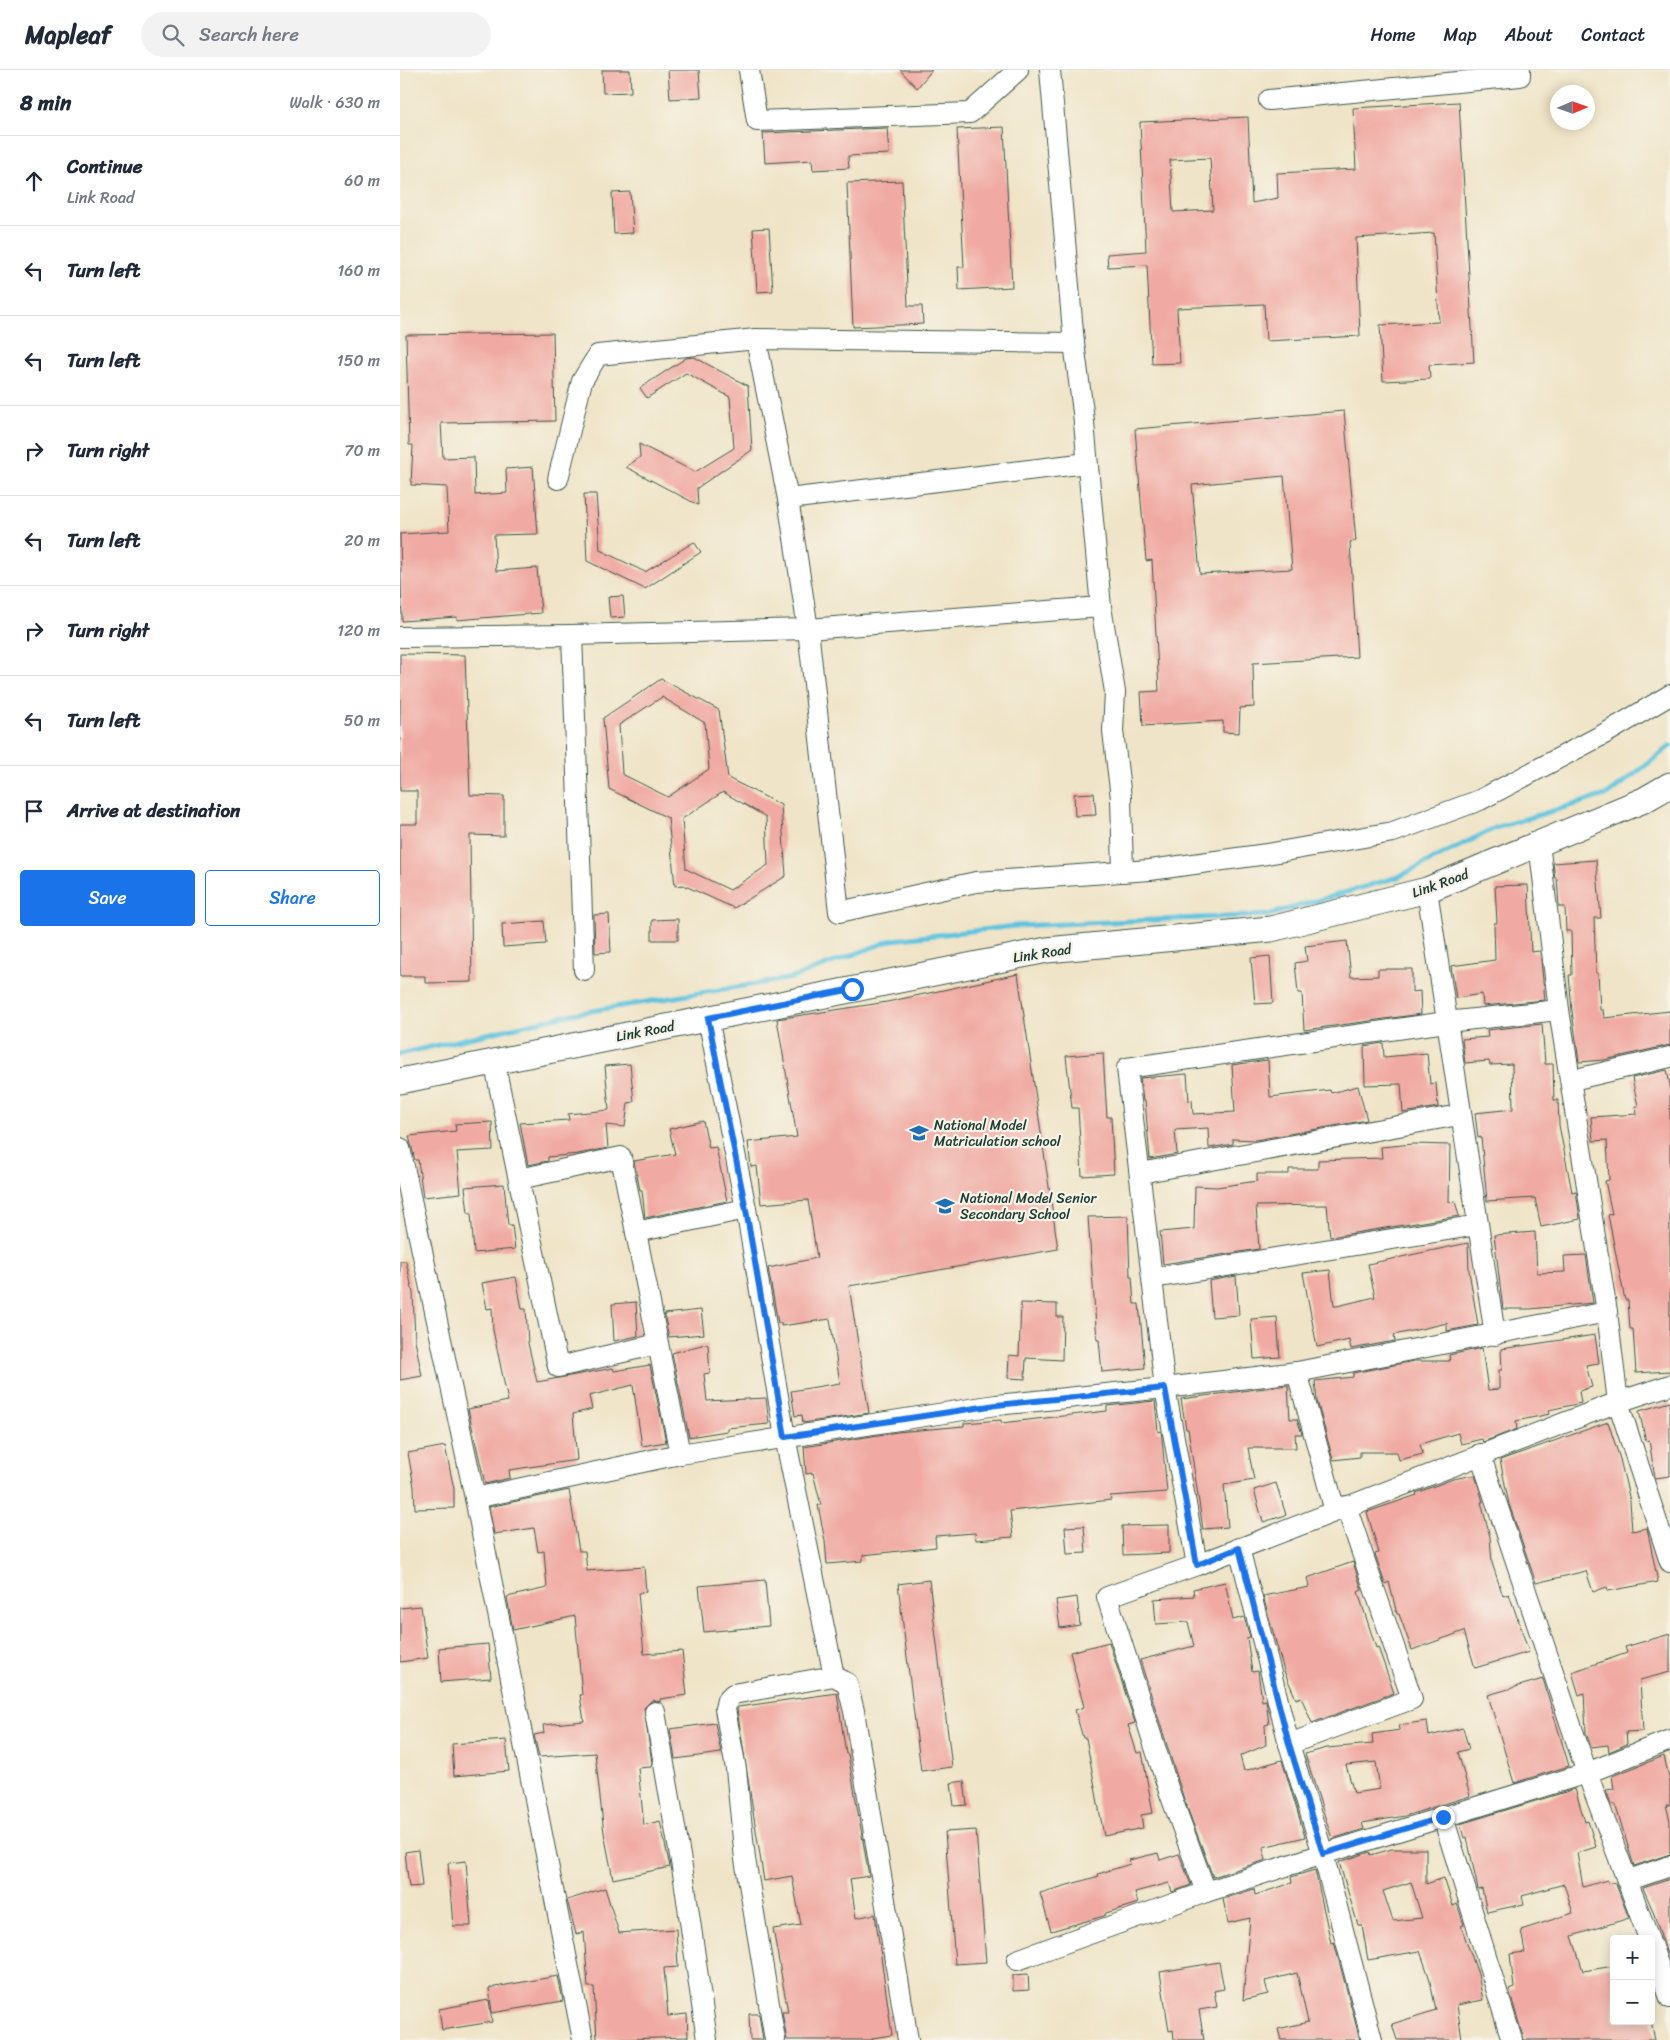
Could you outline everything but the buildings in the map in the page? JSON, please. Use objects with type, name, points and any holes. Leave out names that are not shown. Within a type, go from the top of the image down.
[{"type":"street","points":[[749,70],[757,121],[970,112],[1018,70]]},
{"type":"street","points":[[1050,70],[1074,343],[1101,607],[1115,692],[1113,732],[1122,798],[1123,872]]},
{"type":"street","points":[[1269,100],[1520,76],[1520,70]]},
{"type":"street","points":[[558,479],[582,381],[598,355],[756,338],[1074,343]]},
{"type":"street","points":[[756,338],[788,499],[808,629],[839,912],[976,882],[1123,872],[1267,854],[1392,832],[1480,800],[1606,733],[1670,695]]},
{"type":"street","points":[[788,499],[1087,463]]},
{"type":"street","points":[[400,637],[808,629],[1101,607]]},
{"type":"street","points":[[572,635],[584,970]]},
{"type":"street","name":"Link Road","points":[[400,1081],[1047,950],[1271,928],[1427,890],[1644,800],[1670,785]]},
{"type":"street","points":[[1540,843],[1559,1010],[1572,1080],[1607,1312],[1618,1402],[1670,1562]]},
{"type":"street","points":[[1427,890],[1459,1115],[1495,1335]]},
{"type":"street","points":[[1197,1565],[1165,1388],[1127,1068],[1446,1022],[1559,1010]]},
{"type":"street","points":[[708,1018],[746,1210],[785,1437],[834,1676]]},
{"type":"street","points":[[1572,1080],[1670,1057]]},
{"type":"street","points":[[494,1062],[558,1367],[658,1344]]},
{"type":"street","points":[[1140,1173],[1459,1115]]},
{"type":"street","points":[[400,1148],[475,1498],[583,2040]]},
{"type":"street","points":[[519,1179],[620,1157],[680,1454]]},
{"type":"street","points":[[636,1232],[746,1210]]},
{"type":"street","points":[[1153,1278],[1478,1225]]},
{"type":"street","points":[[475,1498],[680,1454],[996,1405],[1165,1388],[1297,1372],[1607,1312]]},
{"type":"street","points":[[1289,1744],[1412,1699],[1340,1508],[1297,1372]]},
{"type":"street","points":[[1206,1892],[1169,1791],[1107,1597],[1197,1565],[1340,1508],[1618,1402],[1670,1385]]},
{"type":"street","points":[[1480,1454],[1587,1773],[1629,1880],[1648,1935]]},
{"type":"street","points":[[1239,1548],[1289,1744],[1323,1854],[1372,2040]]},
{"type":"street","points":[[776,2040],[745,1858],[736,1769],[725,1709],[727,1700],[733,1694],[834,1676],[847,1683],[854,1711],[908,2040]]},
{"type":"street","points":[[656,1712],[684,1879],[707,2040]]},
{"type":"street","points":[[1017,1960],[1206,1892],[1587,1773],[1670,1740]]},
{"type":"street","points":[[1443,1817],[1512,2040]]},
{"type":"street","points":[[1629,1880],[1670,1866]]},
{"type":"street","points":[[1655,1950],[1665,1966],[1670,1998]]},
{"type":"waterway","points":[[400,1054],[573,1014],[792,978],[892,940],[1016,926],[1268,915],[1398,877],[1495,828],[1609,794],[1670,746]]},
{"type":"place","name":"National Model Matriculation school","points":[[919,1133]]},
{"type":"place","name":"National Model Senior Secondary School","points":[[945,1206]]},
{"type":"route","points":[[852,989],[708,1018],[746,1210],[785,1437],[996,1405],[1165,1388],[1197,1565],[1239,1548],[1289,1744],[1323,1854],[1443,1817]]}]
